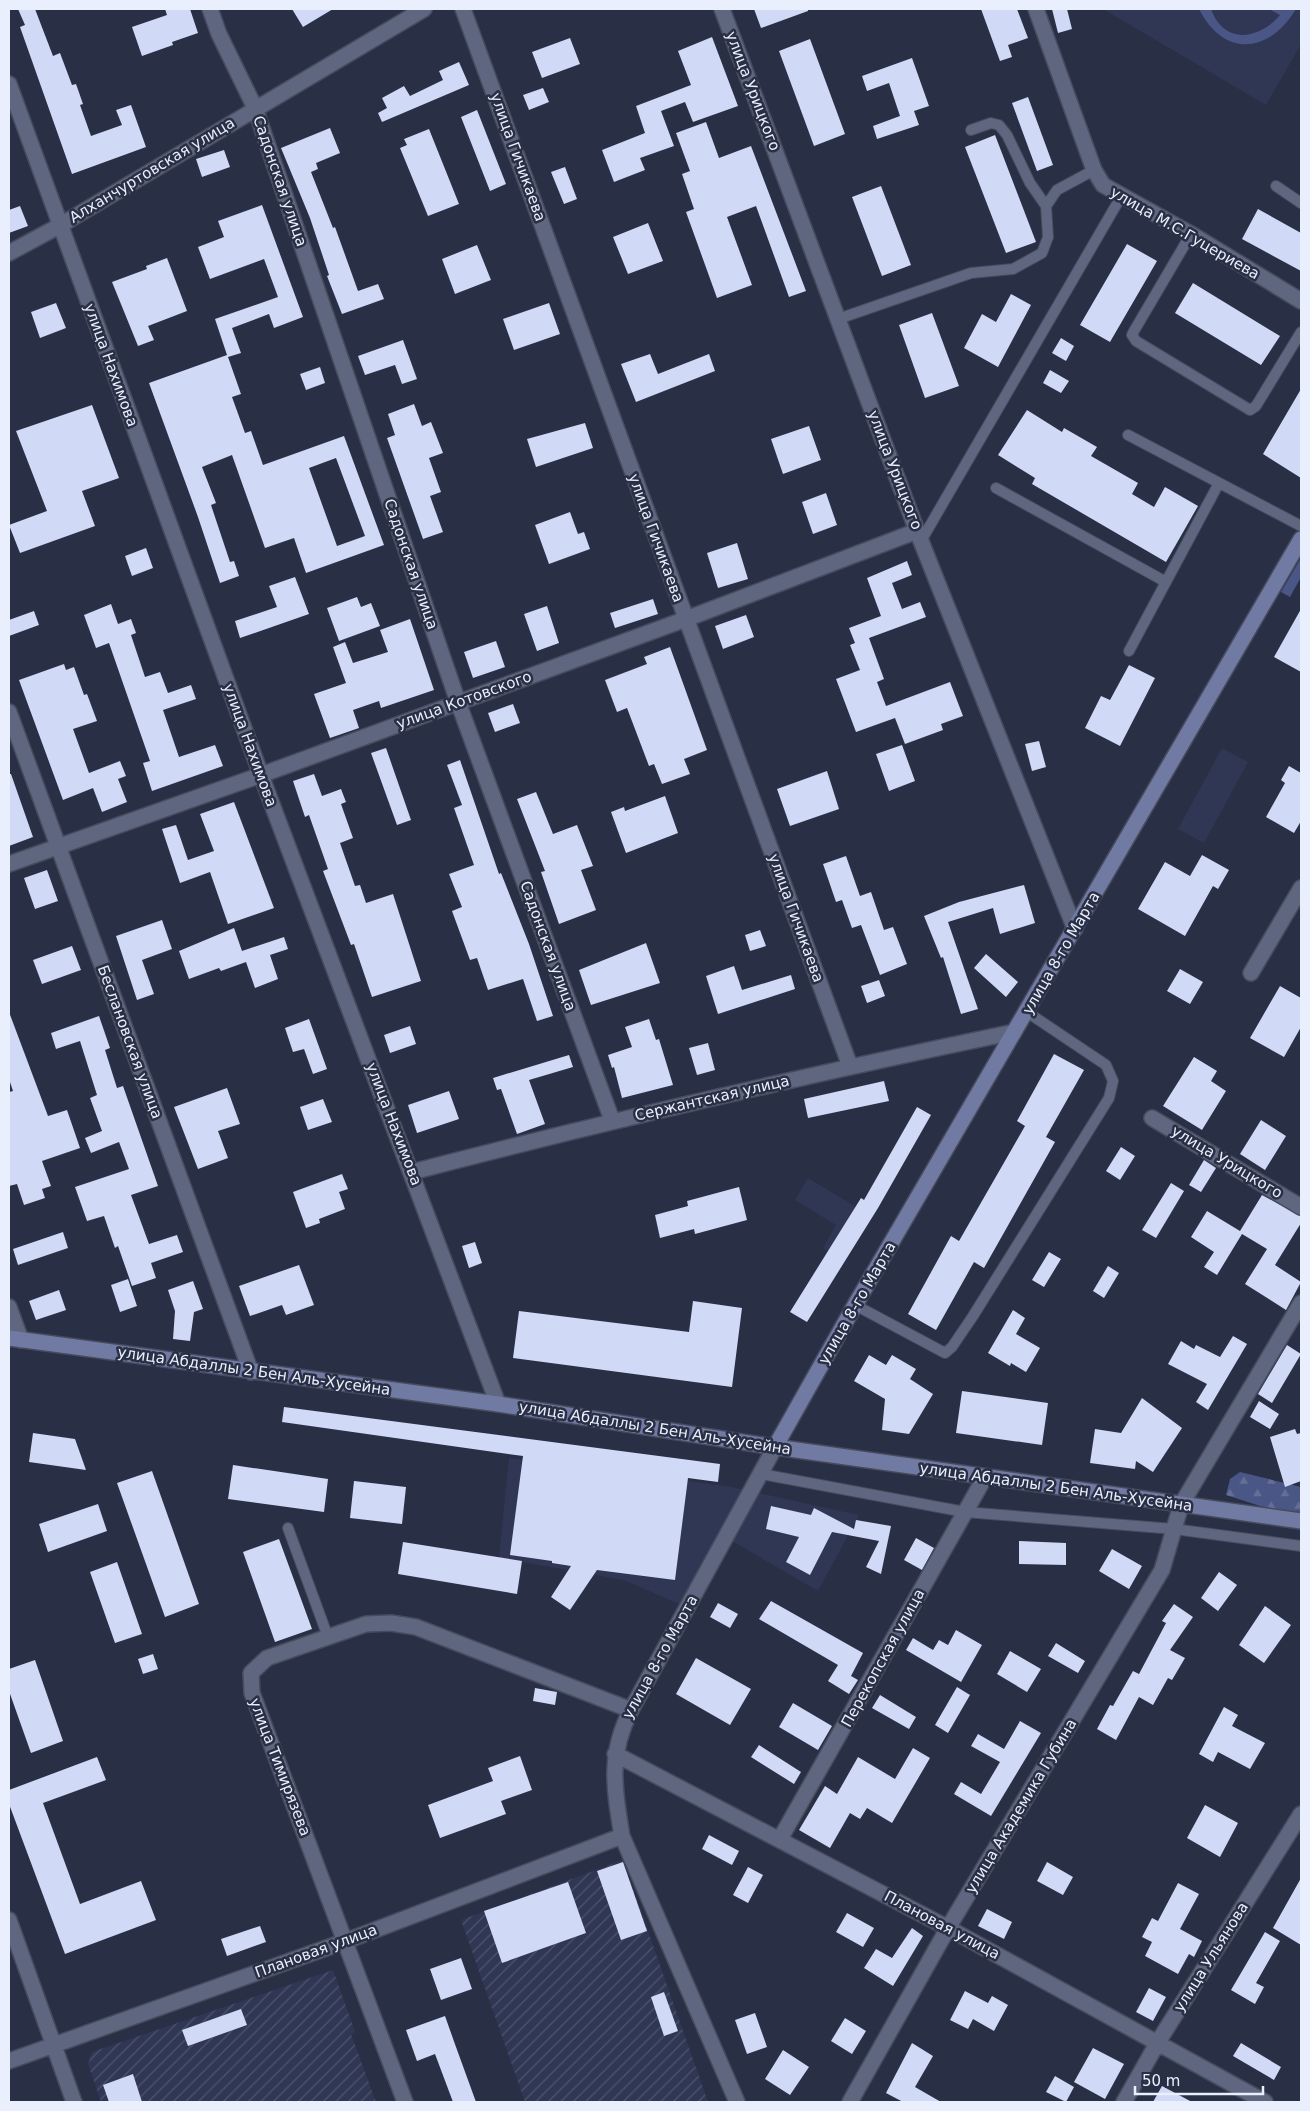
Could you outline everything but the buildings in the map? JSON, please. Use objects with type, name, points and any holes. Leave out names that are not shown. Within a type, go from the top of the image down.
[{"type":"main road","name":"улица 8-го Марта","points":[[775,1447],[855,1305],[1301,539]]},
{"type":"main road","name":"улица Абдаллы 2 Бен Аль-Хусейна","points":[[15,1339],[498,1404],[775,1447],[1301,1521]]},
{"type":"street","name":"Садонская улица","points":[[210,9],[219,34],[255,108],[458,702],[612,1120]]},
{"type":"street","name":"Алханчуртовская улица","points":[[9,253],[59,226],[424,9]]},
{"type":"street","name":"улица Гичикаева","points":[[463,9],[850,1066]]},
{"type":"street","name":"улица Урицкого","points":[[722,9],[919,536],[1075,929]]},
{"type":"street","name":"улица М.С.Гуцериева","points":[[1036,9],[1094,170],[1102,185],[1191,234],[1301,301]]},
{"type":"street","name":"улица Нахимова","points":[[9,84],[59,226],[261,775],[498,1404]]},
{"type":"street","name":"улица Котовского","points":[[9,864],[261,775],[686,619],[919,536]]},
{"type":"street","name":"Беслановская улица","points":[[9,712],[251,1372]]},
{"type":"street","points":[[1251,973],[1301,888]]},
{"type":"street","name":"Сержантская улица","points":[[412,1172],[612,1120],[850,1066],[1014,1032]]},
{"type":"street","name":"улица Урицкого","points":[[1152,1118],[1301,1207]]},
{"type":"street","name":"улица Академика Губина","points":[[850,2102],[948,1928],[1162,1570],[1181,1505],[1296,1325],[1301,1303]]},
{"type":"street","points":[[9,1307],[15,1339]]},
{"type":"street","name":"улица 8-го Марта","points":[[736,2102],[622,1836],[616,1795],[615,1754],[620,1732],[631,1710],[775,1447]]},
{"type":"street","name":"Перекопская улица","points":[[780,1839],[985,1477]]},
{"type":"street","name":"улица Тимирязева","points":[[405,2102],[252,1693],[251,1673],[266,1658],[366,1624],[391,1623],[416,1627],[631,1710]]},
{"type":"street","name":"Плановая улица","points":[[615,1754],[948,1928],[1265,2102]]},
{"type":"street","name":"улица Ульянова","points":[[1124,2102],[1158,2042],[1301,1814]]},
{"type":"street","name":"Плановая улица","points":[[9,2061],[346,1941],[622,1836]]},
{"type":"street","points":[[9,1920],[74,2102]]},
{"type":"lane","points":[[838,318],[971,273],[1013,269],[1042,253],[1048,237],[1046,206],[1030,183],[1007,135],[999,125],[991,123],[971,130]]},
{"type":"lane","points":[[1046,206],[1057,190],[1094,170]]},
{"type":"lane","points":[[1276,186],[1301,202]]},
{"type":"lane","points":[[919,536],[1122,195]]},
{"type":"lane","points":[[1191,234],[1134,331],[1132,335],[1136,341],[1250,410],[1256,406],[1301,332]]},
{"type":"lane","points":[[1128,435],[1301,526]]},
{"type":"lane","points":[[1129,651],[1219,483]]},
{"type":"lane","points":[[996,488],[1166,582]]},
{"type":"lane","points":[[855,1305],[930,1347],[945,1353],[952,1347],[1108,1098],[1113,1081],[1106,1065],[1027,1012]]},
{"type":"lane","points":[[761,1474],[965,1512],[1174,1529],[1301,1546]]},
{"type":"lane","points":[[288,1528],[328,1637]]},
{"type":"shaded area","points":[[1103,9],[1301,9],[1301,44],[1266,105]]},
{"type":"shaded area","points":[[1222,748],[1248,762],[1204,843],[1178,829]]},
{"type":"shaded area","points":[[808,1178],[866,1213],[839,1258],[823,1248],[836,1225],[795,1200]]},
{"type":"shaded area","points":[[509,1458],[727,1486],[859,1515],[818,1591],[720,1534],[679,1604],[624,1580],[499,1558]]},
{"type":"shaded area","points":[[623,1860],[708,2102],[525,2102],[461,1920]]},
{"type":"shaded area","points":[[333,1970],[355,2032],[351,2034],[376,2102],[101,2102],[88,2064],[92,2052]]},
{"type":"green space","points":[[1199,9],[1211,9],[1217,21],[1224,29],[1243,35],[1262,30],[1280,15],[1269,9],[1296,9],[1285,24],[1273,35],[1260,42],[1247,44],[1234,42],[1221,36],[1209,25]]},
{"type":"green space","points":[[1301,558],[1301,577],[1290,597],[1281,592]]},
{"type":"green space","points":[[1240,1472],[1301,1487],[1301,1512],[1273,1510],[1226,1495],[1230,1479]]}]
